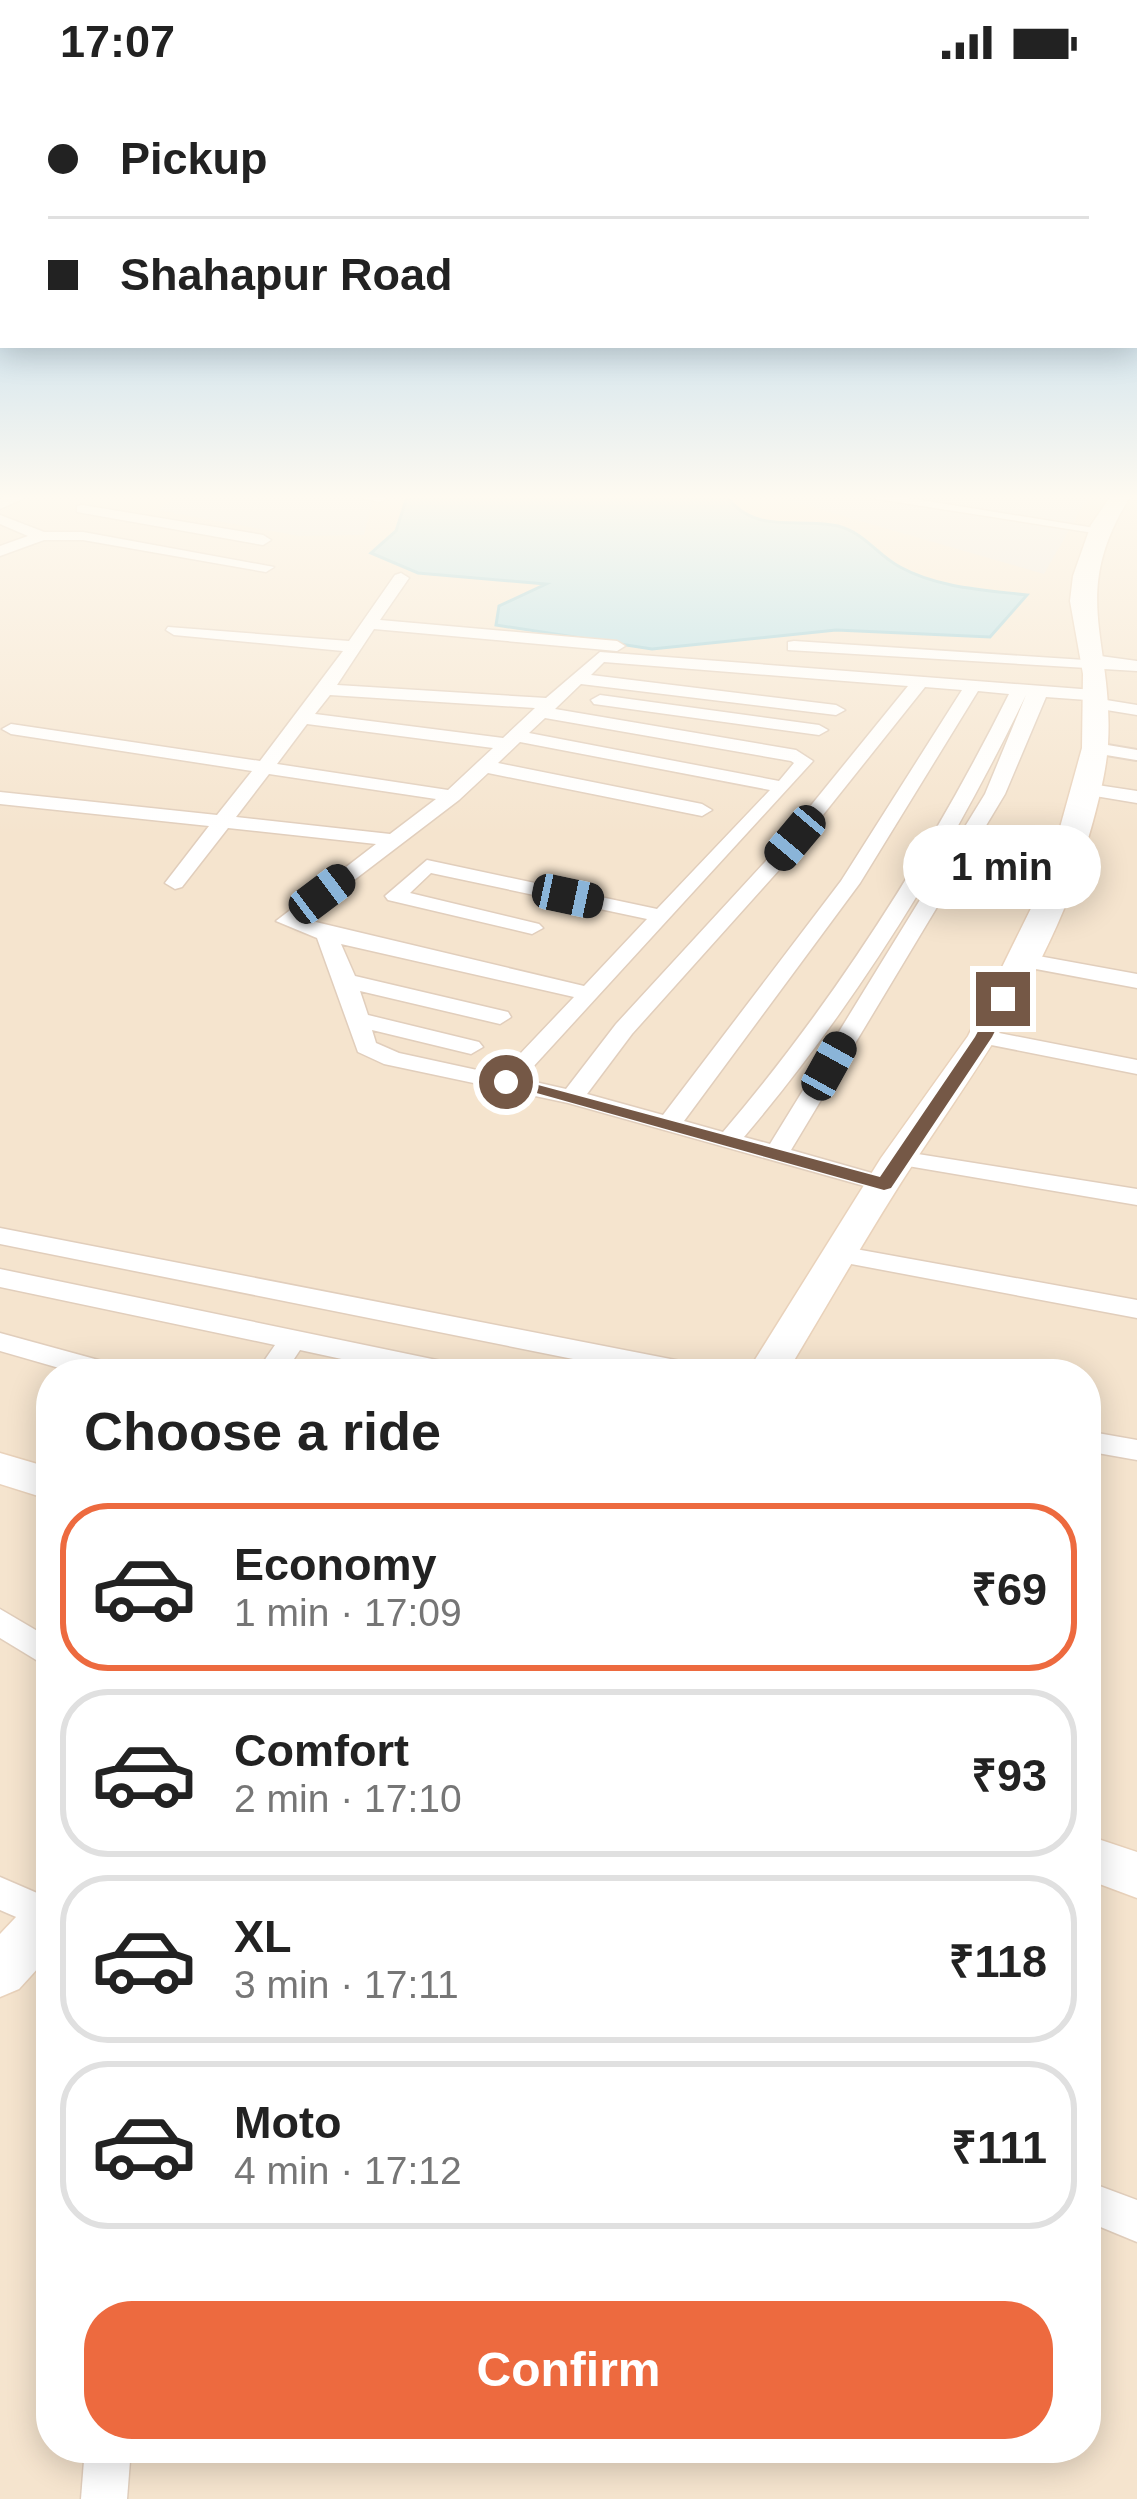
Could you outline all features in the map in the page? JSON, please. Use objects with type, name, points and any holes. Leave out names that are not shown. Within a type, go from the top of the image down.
[{"type":"main road","points":[[775,1359],[891,1171],[984,1037],[1061,878],[1095,748],[1094,682],[1083,610]]},
{"type":"main road","points":[[0,1468],[36,1479]]},
{"type":"main road","points":[[1101,1862],[1137,1875]]},
{"type":"main road","points":[[0,1972],[36,1933]]},
{"type":"street","points":[[176,883],[380,610]]},
{"type":"street","points":[[174,630],[363,636],[1094,682]]},
{"type":"street","points":[[363,636],[594,659],[1030,689],[1094,682],[1137,666]]},
{"type":"street","points":[[794,646],[1094,682],[1137,710]]},
{"type":"street","points":[[586,994],[287,921],[452,796],[594,659]]},
{"type":"street","points":[[796,756],[860,677]]},
{"type":"street","points":[[572,1097],[624,1029],[772,866],[921,681]]},
{"type":"street","points":[[668,1125],[850,884],[973,686]]},
{"type":"street","points":[[325,689],[836,710]]},
{"type":"street","points":[[729,1140],[801,1053],[850,982],[1030,689]]},
{"type":"street","points":[[777,1154],[995,794],[1030,689]]},
{"type":"street","points":[[557,697],[819,730]]},
{"type":"street","points":[[506,1082],[804,761],[557,697]]},
{"type":"street","points":[[303,718],[512,740],[783,788]]},
{"type":"street","points":[[10,729],[452,796]]},
{"type":"street","points":[[483,766],[702,810]]},
{"type":"street","points":[[1084,789],[1137,797]]},
{"type":"street","points":[[0,798],[394,840]]},
{"type":"street","points":[[532,928],[395,896],[427,866],[662,916]]},
{"type":"street","points":[[326,934],[366,1047],[392,1059],[572,1097],[777,1154],[1137,1197]]},
{"type":"street","points":[[1022,960],[1137,981]]},
{"type":"street","points":[[346,981],[500,1017]]},
{"type":"street","points":[[356,1019],[471,1048]]},
{"type":"street","points":[[984,1037],[1137,1066]]},
{"type":"street","points":[[0,1236],[620,1359]]},
{"type":"street","points":[[839,1254],[1137,1309]]},
{"type":"street","points":[[0,1278],[387,1359]]},
{"type":"street","points":[[280,1359],[294,1339]]},
{"type":"street","points":[[0,1342],[61,1359]]},
{"type":"street","points":[[1101,1444],[1137,1450]]},
{"type":"street","points":[[0,1621],[36,1646]]},
{"type":"street","points":[[0,1893],[36,1910]]},
{"type":"street","points":[[1101,2207],[1137,2221]]},
{"type":"street","points":[[104,2499],[107,2463]]},
{"type":"lane","points":[[1095,748],[1137,755]]},
{"type":"shaded area","points":[[0,610],[1137,610],[1137,2499],[0,2499]]},
{"type":"water","points":[[498,610],[1014,610],[990,637],[836,630],[652,649],[496,625]]},
{"type":"route","points":[[506,1082],[884,1184],[984,1037],[1003,999]]}]
